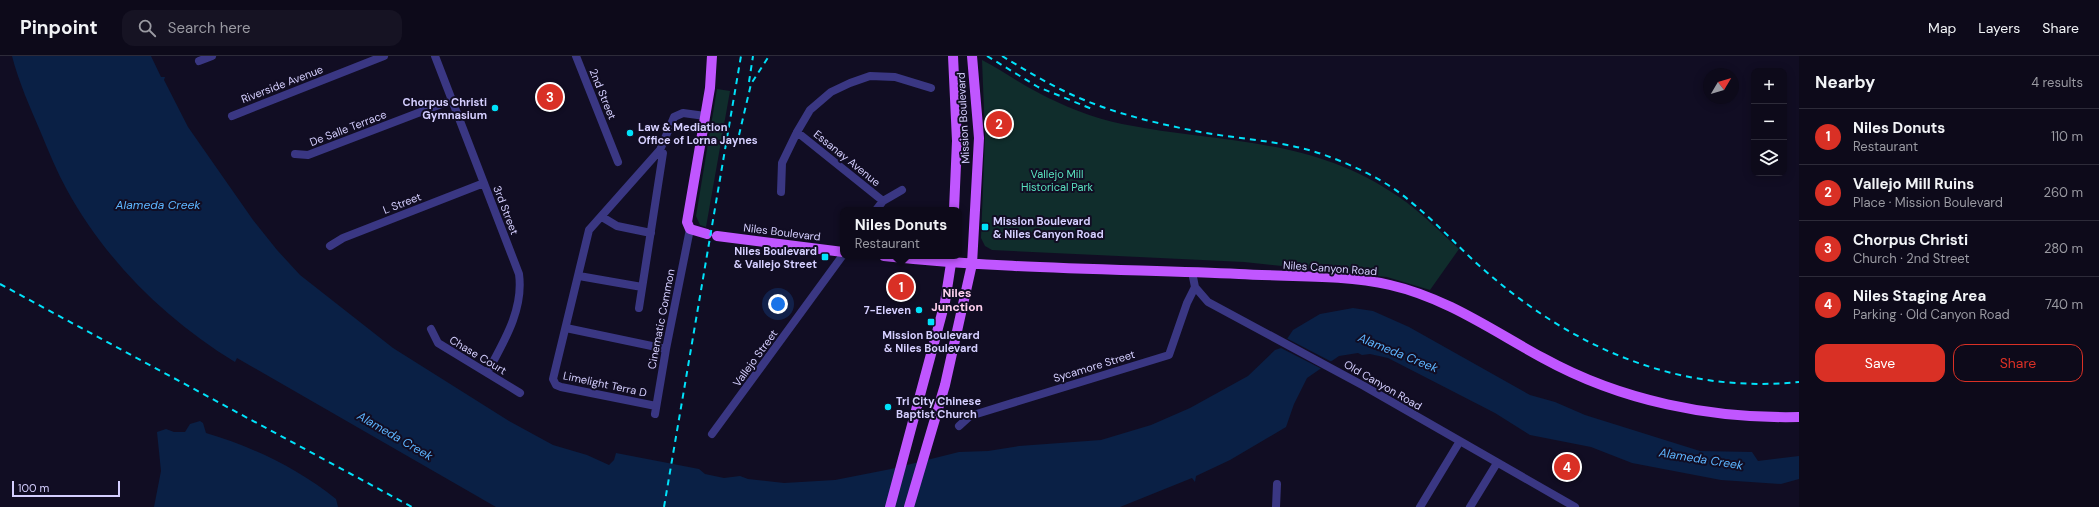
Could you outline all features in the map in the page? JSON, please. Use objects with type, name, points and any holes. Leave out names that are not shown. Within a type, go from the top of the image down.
[{"type":"main road","points":[[690,228],[687,222],[712,76],[712,56]]},
{"type":"main road","name":"Mission Boulevard","points":[[953,56],[957,141],[954,207]]},
{"type":"main road","name":"Mission Boulevard","points":[[909,507],[953,355],[972,264],[979,138],[972,56]]},
{"type":"main road","name":"Niles Boulevard","points":[[690,228],[712,235],[840,252]]},
{"type":"main road","points":[[890,507],[908,448],[945,302],[952,260],[935,259]]},
{"type":"main road","name":"Niles Canyon Road","points":[[952,260],[972,264],[1192,272],[1349,280],[1387,284],[1446,303],[1545,359],[1590,381],[1633,396],[1680,408],[1724,414],[1768,417],[1799,416]]},
{"type":"street","points":[[199,61],[212,56]]},
{"type":"street","name":"Riverside Avenue","points":[[232,116],[384,56]]},
{"type":"street","name":"3rd Street","points":[[435,56],[517,267],[520,282],[512,326],[487,373]]},
{"type":"street","name":"2nd Street","points":[[576,56],[618,162]]},
{"type":"street","points":[[780,192],[782,163],[797,132],[810,110],[831,92],[850,82],[870,76],[895,77],[931,88]]},
{"type":"street","name":"De Salle Terrace","points":[[295,154],[308,155],[452,100]]},
{"type":"street","points":[[666,349],[566,328],[589,230],[660,150],[674,117],[683,113],[705,116]]},
{"type":"street","name":"Essanay Avenue","points":[[797,132],[883,201]]},
{"type":"street","points":[[639,308],[663,153],[660,150]]},
{"type":"street","name":"L Street","points":[[330,246],[343,238],[484,183]]},
{"type":"street","points":[[878,207],[883,201],[902,190]]},
{"type":"street","points":[[602,217],[617,226],[651,233]]},
{"type":"street","name":"Cinematic Common","points":[[656,410],[666,349],[690,228]]},
{"type":"street","name":"Vallejo Street","points":[[712,434],[840,259]]},
{"type":"street","name":"Old Canyon Road","points":[[1192,272],[1196,287],[1208,302],[1359,383],[1575,507]]},
{"type":"street","points":[[579,276],[642,287]]},
{"type":"street","name":"Sycamore Street","points":[[959,426],[970,416],[1169,354],[1187,303],[1196,287]]},
{"type":"street","name":"Limelight Terra D","points":[[566,328],[553,379],[556,385],[561,388],[656,410]]},
{"type":"street","name":"Chase Court","points":[[431,329],[438,343],[520,393]]},
{"type":"street","points":[[1420,507],[1460,441]]},
{"type":"street","points":[[1470,507],[1498,463]]},
{"type":"street","points":[[1276,507],[1278,484]]},
{"type":"green space","name":"Vallejo Mill Historical Park","points":[[982,60],[1047,97],[1078,111],[1100,118],[1122,124],[1265,145],[1299,152],[1333,163],[1366,177],[1399,197],[1422,215],[1459,249],[1430,290],[1387,277],[1244,262],[992,250],[985,246],[981,238],[985,135]]},
{"type":"green space","points":[[717,89],[730,91],[706,227],[700,225],[696,216]]},
{"type":"water","name":"Alameda Creek","points":[[12,56],[151,56],[161,77],[165,77],[164,80],[188,127],[253,220],[277,250],[300,275],[393,348],[509,421],[553,445],[587,455],[609,465],[614,460],[616,453],[699,469],[705,474],[724,478],[740,476],[748,479],[784,483],[835,480],[891,469],[959,452],[988,451],[1019,446],[1101,440],[1151,425],[1190,408],[1248,376],[1275,350],[1281,348],[1293,330],[1320,314],[1353,308],[1373,311],[1409,327],[1530,395],[1555,402],[1585,415],[1700,451],[1752,452],[1758,461],[1799,456],[1799,479],[1781,484],[1721,480],[1632,463],[1591,447],[1530,435],[1495,413],[1388,358],[1370,354],[1362,355],[1358,353],[1339,356],[1307,378],[1294,404],[1286,427],[1230,460],[1196,476],[1195,482],[1192,478],[1120,507],[496,507],[237,358],[235,362],[185,327],[162,308],[119,265],[100,241],[67,190],[53,162],[29,104]]},
{"type":"water","points":[[200,421],[203,423],[206,433],[258,452],[290,468],[336,499],[338,507],[154,507],[161,471],[157,432],[166,429],[174,432],[185,432],[190,424]]},
{"type":"pier","points":[[1286,338],[1332,362],[1322,369],[1279,347]]},
{"type":"railway","points":[[664,507],[741,56]]},
{"type":"railway","points":[[749,82],[753,56]]},
{"type":"railway","points":[[739,135],[751,84],[769,56]]},
{"type":"railway","points":[[987,56],[1038,87],[1092,109]]},
{"type":"railway","points":[[1002,56],[1056,87],[1112,110],[1145,120],[1195,131],[1297,147],[1313,151],[1352,166],[1393,188],[1411,202],[1430,218],[1483,269],[1517,297],[1553,322],[1590,343],[1629,360],[1669,372],[1711,381],[1754,384],[1799,382]]},
{"type":"railway","points":[[0,284],[412,507]]},
{"type":"place","name":"Chorpus Christi","points":[[550,97]]},
{"type":"place","name":"Chorpus Christi Gymnasium","points":[[495,108]]},
{"type":"place","name":"Vallejo Mill Ruins","points":[[999,124]]},
{"type":"place","name":"Law & Mediation Office of Lorna Jaynes","points":[[630,133]]},
{"type":"place","name":"Mission Boulevard & Niles Canyon Road","points":[[985,227]]},
{"type":"place","name":"Niles Boulevard & Vallejo Street","points":[[825,257]]},
{"type":"place","name":"Niles Donuts","points":[[901,287]]},
{"type":"place","name":"7-Eleven","points":[[919,310]]},
{"type":"place","name":"Mission Boulevard & Niles Boulevard","points":[[931,322]]},
{"type":"place","name":"Tri City Chinese Baptist Church","points":[[888,407]]},
{"type":"place","name":"Niles Staging Area","points":[[1567,467]]},
{"type":"district","name":"Niles Junction","points":[[957,300]]}]
